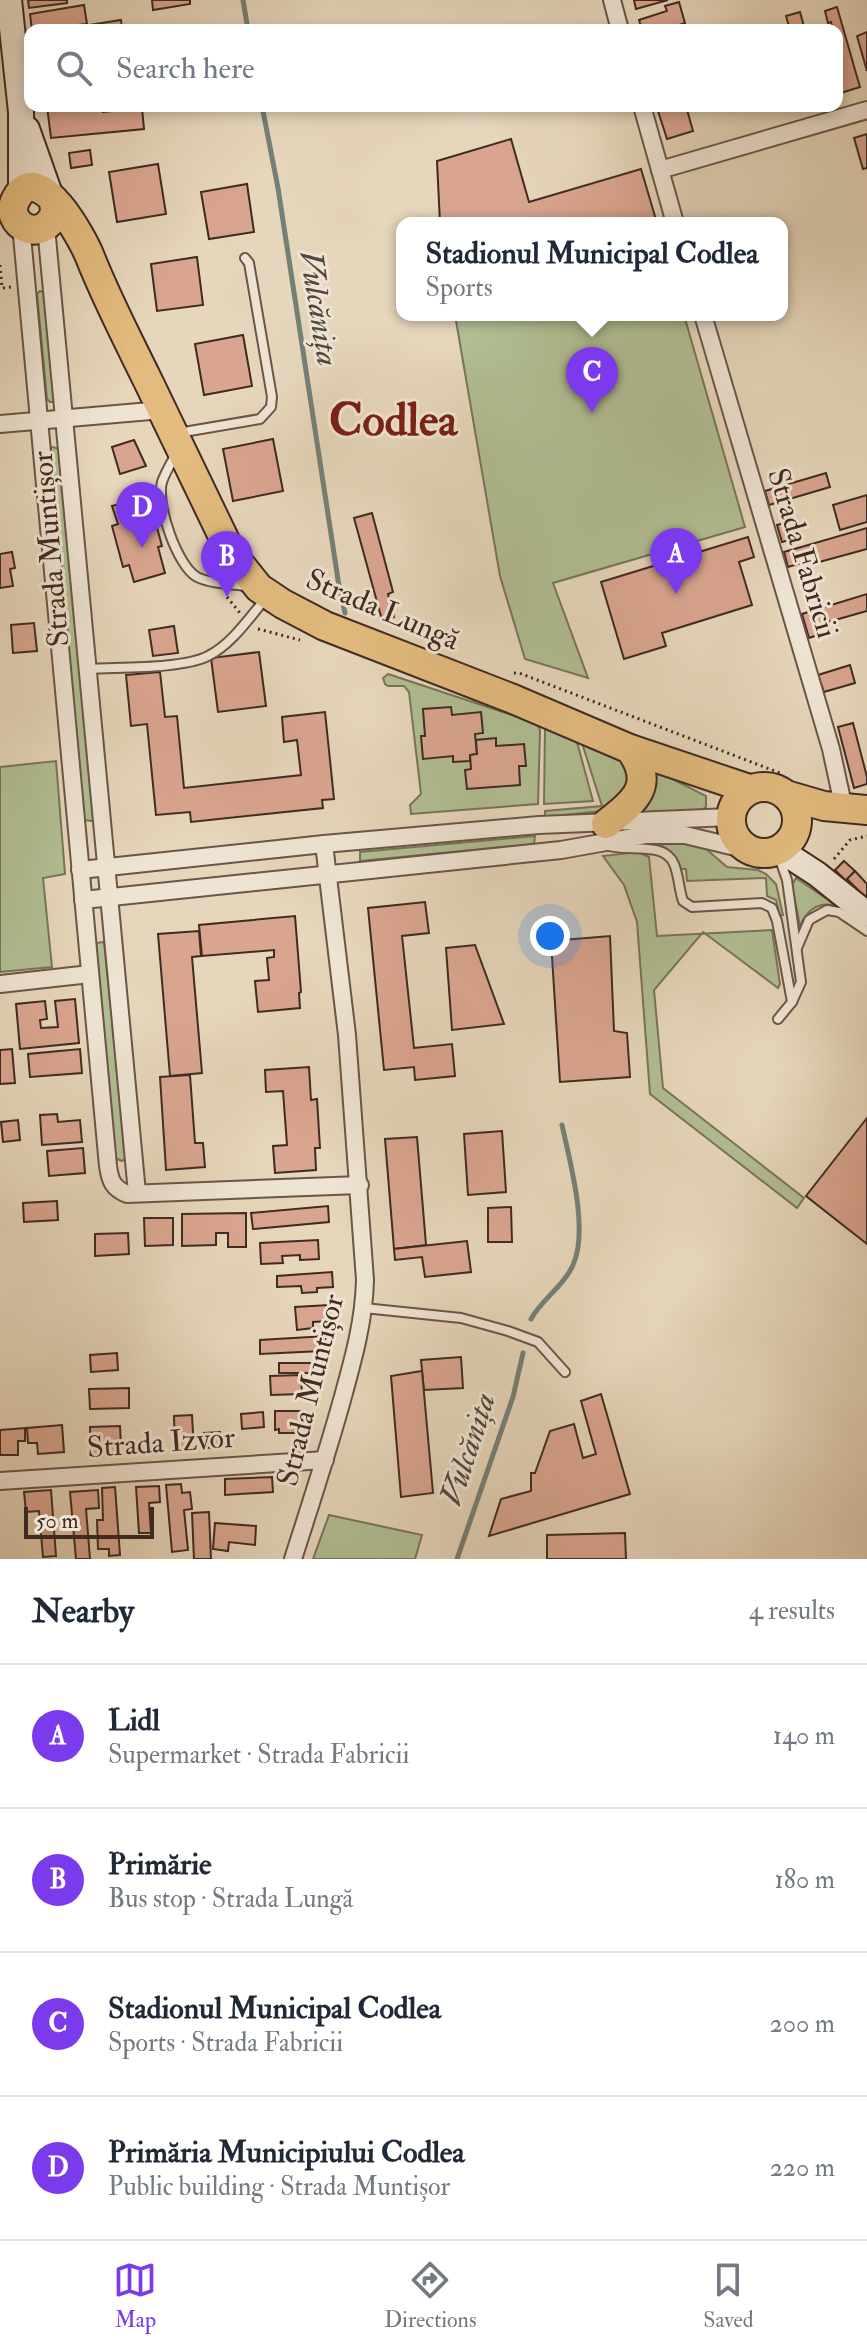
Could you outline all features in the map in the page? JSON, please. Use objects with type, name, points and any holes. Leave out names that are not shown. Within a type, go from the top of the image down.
[{"type":"highway","name":"Strada Lungă","points":[[27,207],[78,231],[99,281],[231,553],[264,591],[325,626],[671,765]]},
{"type":"highway","points":[[602,833],[632,803],[643,783],[638,760],[630,749]]},
{"type":"highway","points":[[671,765],[749,789],[786,785],[859,810]]},
{"type":"highway","points":[[671,765],[730,814]]},
{"type":"highway","points":[[778,846],[797,814],[786,785]]},
{"type":"highway","points":[[749,789],[735,802],[730,814],[734,835],[739,843],[778,846],[859,810]]},
{"type":"main road","points":[[9,0],[27,207]]},
{"type":"main road","points":[[778,846],[867,914]]},
{"type":"street","points":[[612,0],[618,24]]},
{"type":"street","points":[[660,170],[867,110]]},
{"type":"street","points":[[644,112],[673,217]]},
{"type":"street","name":"Strada Muntișor","points":[[27,207],[66,418],[137,1193],[127,1194],[118,1190],[109,1175],[39,421],[27,207]]},
{"type":"street","name":"Strada Fabricii","points":[[705,321],[840,783],[859,810]]},
{"type":"street","points":[[0,424],[66,418],[172,430]]},
{"type":"street","points":[[83,900],[561,850],[602,833],[730,814]]},
{"type":"street","points":[[80,870],[539,825],[602,833],[685,835],[778,846]]},
{"type":"street","name":"Strada Muntișor","points":[[293,1559],[325,1460],[364,1308],[360,1185],[347,1035],[324,844]]},
{"type":"street","points":[[0,984],[90,974]]},
{"type":"street","points":[[137,1193],[360,1185]]},
{"type":"street","name":"Strada Izvor","points":[[0,1481],[325,1460]]},
{"type":"lane","points":[[89,669],[184,663],[208,656],[226,643],[264,591],[199,578],[186,569],[180,560],[162,505],[161,492],[172,430],[260,419],[271,407],[272,397],[249,263],[245,258]]},
{"type":"lane","points":[[602,833],[617,849],[660,850],[670,857],[683,901],[692,907],[762,903],[772,908],[792,1002]]},
{"type":"lane","points":[[778,846],[787,880],[801,982],[792,1002],[778,1019]]},
{"type":"lane","points":[[797,949],[809,920],[827,910],[839,912],[867,931]]},
{"type":"lane","points":[[364,1308],[461,1318],[508,1331],[538,1342],[565,1372]]},
{"type":"path","points":[[0,265],[2,288]]},
{"type":"path","points":[[511,674],[519,673],[786,785]]},
{"type":"green space","points":[[40,291],[46,293],[55,402],[47,399],[37,294]]},
{"type":"green space","points":[[456,321],[686,321],[745,527],[553,583],[588,678],[525,659],[500,576]]},
{"type":"green space","points":[[52,447],[61,449],[95,820],[92,821],[84,820]]},
{"type":"green space","points":[[388,674],[536,723],[540,730],[538,804],[411,814],[410,805],[421,794],[409,692],[404,686],[385,684],[383,678]]},
{"type":"green space","points":[[545,727],[577,742],[593,801],[544,804]]},
{"type":"green space","points":[[580,737],[621,758],[636,778],[603,811],[545,817],[545,811],[602,806]]},
{"type":"green space","points":[[56,761],[65,874],[43,878],[52,967],[0,972],[0,767]]},
{"type":"green space","points":[[645,765],[706,796],[706,807],[698,812],[625,817]]},
{"type":"green space","points":[[535,836],[534,844],[360,861],[360,852]]},
{"type":"green space","points":[[654,839],[683,839],[705,848],[727,867],[758,870],[766,874],[776,884],[783,915],[780,916],[776,900],[767,896],[766,878],[687,881],[686,869],[679,869],[664,847],[649,844],[621,847]]},
{"type":"green space","points":[[638,852],[649,857],[657,936],[702,934],[654,990],[663,1088],[804,1198],[797,1208],[650,1094],[637,922],[624,885],[603,856]]},
{"type":"green space","points":[[796,878],[837,906],[814,908],[800,926],[792,885]]},
{"type":"green space","points":[[772,930],[780,984],[778,988],[705,933]]},
{"type":"green space","points":[[104,942],[126,1158],[122,1161],[115,1158],[96,946]]},
{"type":"green space","points":[[329,1515],[422,1535],[415,1559],[313,1559]]},
{"type":"building","points":[[28,0],[67,0],[67,3],[29,8]]},
{"type":"building","points":[[152,0],[190,0],[190,4],[153,10]]},
{"type":"building","points":[[634,0],[668,0],[636,9]]},
{"type":"building","points":[[679,2],[685,23],[640,24],[639,20],[667,11],[665,6]]},
{"type":"building","points":[[84,5],[87,24],[31,24],[30,14]]},
{"type":"building","points":[[837,7],[842,24],[828,23],[825,11]]},
{"type":"building","points":[[800,12],[803,24],[788,24],[786,16]]},
{"type":"building","points":[[121,20],[121,24],[96,24]]},
{"type":"building","points":[[843,28],[860,87],[843,92]]},
{"type":"building","points":[[867,32],[867,71],[857,36]]},
{"type":"building","points":[[48,112],[142,112],[144,129],[51,138]]},
{"type":"building","points":[[658,112],[688,112],[693,131],[667,139]]},
{"type":"building","points":[[867,134],[867,168],[863,169],[854,138]]},
{"type":"building","points":[[511,139],[529,202],[641,169],[655,217],[440,217],[437,161]]},
{"type":"building","points":[[90,150],[92,165],[71,168],[69,153]]},
{"type":"building","points":[[158,164],[166,214],[117,222],[109,172]]},
{"type":"building","points":[[247,184],[254,232],[209,239],[201,192]]},
{"type":"building","points":[[197,257],[203,305],[157,311],[151,264]]},
{"type":"building","points":[[243,335],[252,386],[204,395],[195,344]]},
{"type":"building","points":[[273,439],[283,491],[233,501],[223,449]]},
{"type":"building","points":[[134,440],[146,466],[120,474],[112,447]]},
{"type":"building","points":[[826,473],[830,487],[769,505],[765,491]]},
{"type":"building","points":[[867,495],[867,522],[840,530],[833,505]]},
{"type":"building","points":[[145,498],[152,525],[156,524],[162,546],[158,547],[165,573],[134,582],[129,565],[123,567],[112,526],[118,524],[112,506]]},
{"type":"building","points":[[372,513],[393,592],[388,594],[394,617],[382,620],[354,518]]},
{"type":"building","points":[[795,520],[800,537],[782,542],[777,525]]},
{"type":"building","points":[[867,528],[867,549],[812,564],[811,560],[788,567],[784,552]]},
{"type":"building","points":[[748,537],[754,557],[739,562],[752,605],[662,633],[666,646],[624,659],[601,582]]},
{"type":"building","points":[[12,552],[15,568],[10,569],[13,586],[0,588],[0,554]]},
{"type":"building","points":[[867,594],[867,611],[828,622],[830,631],[809,638],[802,614]]},
{"type":"building","points":[[34,623],[37,651],[13,653],[11,625]]},
{"type":"building","points":[[174,626],[178,653],[153,656],[149,630]]},
{"type":"building","points":[[259,652],[266,706],[218,712],[211,658]]},
{"type":"building","points":[[850,665],[855,683],[824,692],[818,675]]},
{"type":"building","points":[[160,672],[165,717],[177,716],[184,788],[301,775],[297,740],[284,742],[282,717],[325,712],[334,799],[322,800],[323,808],[191,822],[190,812],[156,815],[147,724],[131,726],[126,675]]},
{"type":"building","points":[[451,707],[452,715],[481,712],[483,733],[475,734],[477,754],[470,755],[470,761],[453,762],[453,756],[423,759],[423,709]]},
{"type":"building","points":[[853,723],[867,777],[867,784],[854,788],[838,727]]},
{"type":"building","points":[[496,738],[496,746],[524,744],[526,766],[519,766],[520,785],[467,789],[465,770],[471,769],[470,755],[477,754],[476,740]]},
{"type":"building","points":[[844,861],[855,871],[846,881],[835,870]]},
{"type":"building","points":[[855,871],[867,884],[867,899],[847,879]]},
{"type":"building","points":[[425,902],[429,933],[402,936],[414,1048],[452,1044],[455,1076],[415,1080],[414,1067],[384,1070],[368,908]]},
{"type":"building","points":[[295,916],[300,1008],[258,1012],[255,981],[269,980],[267,958],[274,957],[274,950],[202,956],[199,925]]},
{"type":"building","points":[[199,931],[201,956],[192,957],[202,1073],[170,1076],[158,934]]},
{"type":"building","points":[[610,936],[614,1031],[627,1033],[630,1077],[560,1082],[551,941]]},
{"type":"building","points":[[475,945],[504,1024],[452,1030],[446,948]]},
{"type":"building","points":[[75,999],[79,1043],[20,1049],[16,1004],[45,1001],[47,1019],[40,1020],[41,1028],[58,1027],[55,1001]]},
{"type":"building","points":[[12,1049],[15,1083],[0,1084],[0,1050]]},
{"type":"building","points":[[80,1049],[82,1073],[30,1077],[28,1054]]},
{"type":"building","points":[[309,1067],[311,1100],[317,1099],[320,1148],[315,1148],[316,1170],[275,1173],[273,1146],[287,1145],[283,1091],[266,1092],[265,1070]]},
{"type":"building","points":[[190,1075],[195,1143],[203,1143],[205,1167],[166,1170],[160,1077]]},
{"type":"building","points":[[57,1114],[58,1122],[80,1120],[82,1142],[42,1145],[40,1115]]},
{"type":"building","points":[[867,1118],[867,1244],[806,1196]]},
{"type":"building","points":[[18,1120],[20,1140],[3,1142],[1,1122]]},
{"type":"building","points":[[502,1131],[506,1192],[468,1195],[464,1134]]},
{"type":"building","points":[[417,1137],[426,1245],[394,1249],[385,1139]]},
{"type":"building","points":[[83,1148],[85,1173],[49,1176],[47,1151]]},
{"type":"building","points":[[57,1201],[58,1220],[24,1222],[23,1203]]},
{"type":"building","points":[[328,1206],[329,1222],[253,1229],[251,1213]]},
{"type":"building","points":[[511,1207],[512,1242],[488,1242],[488,1208]]},
{"type":"building","points":[[246,1213],[246,1247],[228,1247],[228,1233],[216,1233],[216,1245],[182,1246],[182,1214]]},
{"type":"building","points":[[144,1218],[173,1218],[173,1245],[145,1246]]},
{"type":"building","points":[[128,1233],[129,1254],[95,1256],[95,1234]]},
{"type":"building","points":[[318,1240],[319,1259],[300,1260],[300,1255],[282,1256],[283,1263],[261,1264],[260,1243]]},
{"type":"building","points":[[467,1241],[471,1272],[425,1277],[422,1257],[395,1260],[394,1249]]},
{"type":"building","points":[[332,1272],[333,1287],[317,1288],[317,1292],[302,1293],[301,1286],[277,1287],[277,1276]]},
{"type":"building","points":[[329,1305],[330,1321],[313,1322],[313,1328],[297,1330],[295,1307]]},
{"type":"building","points":[[326,1336],[322,1351],[260,1354],[260,1340]]},
{"type":"building","points":[[117,1353],[118,1370],[91,1372],[90,1355]]},
{"type":"building","points":[[461,1357],[463,1388],[424,1390],[421,1360]]},
{"type":"building","points":[[279,1363],[319,1363],[319,1373],[279,1373]]},
{"type":"building","points":[[422,1371],[433,1493],[401,1497],[391,1376]]},
{"type":"building","points":[[301,1375],[302,1394],[271,1395],[270,1376]]},
{"type":"building","points":[[129,1388],[129,1408],[90,1409],[89,1389]]},
{"type":"building","points":[[601,1394],[630,1494],[489,1536],[501,1499],[531,1491],[531,1473],[535,1473],[550,1431],[574,1424],[583,1458],[596,1454],[581,1401]]},
{"type":"building","points":[[275,1411],[301,1411],[301,1433],[279,1433],[279,1429],[275,1430]]},
{"type":"building","points":[[263,1412],[264,1427],[242,1429],[241,1414]]},
{"type":"building","points":[[192,1415],[194,1451],[175,1451],[174,1416]]},
{"type":"building","points":[[62,1425],[64,1452],[38,1454],[37,1443],[28,1443],[27,1428]]},
{"type":"building","points":[[120,1426],[121,1446],[116,1446],[116,1454],[91,1456],[90,1427]]},
{"type":"building","points":[[25,1428],[25,1441],[18,1441],[18,1455],[0,1455],[0,1430]]},
{"type":"building","points":[[220,1432],[220,1447],[205,1448],[204,1433]]},
{"type":"building","points":[[272,1477],[273,1492],[225,1495],[225,1479]]},
{"type":"building","points":[[181,1484],[182,1493],[190,1492],[192,1509],[184,1510],[188,1550],[172,1552],[166,1485]]},
{"type":"building","points":[[159,1486],[160,1502],[149,1503],[151,1533],[139,1533],[136,1487]]},
{"type":"building","points":[[115,1487],[120,1555],[109,1556],[109,1549],[98,1549],[97,1520],[103,1520],[102,1488]]},
{"type":"building","points":[[51,1490],[56,1556],[43,1557],[39,1511],[26,1512],[24,1492]]},
{"type":"building","points":[[98,1490],[99,1508],[86,1509],[90,1559],[76,1559],[70,1492]]},
{"type":"building","points":[[209,1512],[211,1559],[194,1559],[192,1513]]},
{"type":"building","points":[[215,1523],[256,1526],[255,1545],[229,1542],[228,1551],[213,1549]]},
{"type":"building","points":[[625,1533],[626,1559],[547,1559],[547,1535]]},
{"type":"waterway","name":"Vulcănița","points":[[243,0],[247,24]]},
{"type":"waterway","name":"Vulcănița","points":[[263,112],[345,613]]},
{"type":"waterway","name":"Vulcănița","points":[[531,1319],[569,1273],[577,1250],[579,1215],[562,1125]]},
{"type":"waterway","name":"Vulcănița","points":[[457,1559],[513,1397],[523,1353]]},
{"type":"place","name":"Stadionul Municipal Codlea","points":[[592,413]]},
{"type":"place","name":"Primăria Municipiului Codlea","points":[[142,548]]},
{"type":"place","name":"Lidl","points":[[676,594]]},
{"type":"place","name":"Primărie","points":[[227,597]]},
{"type":"district","name":"Codlea","points":[[393,419]]}]
